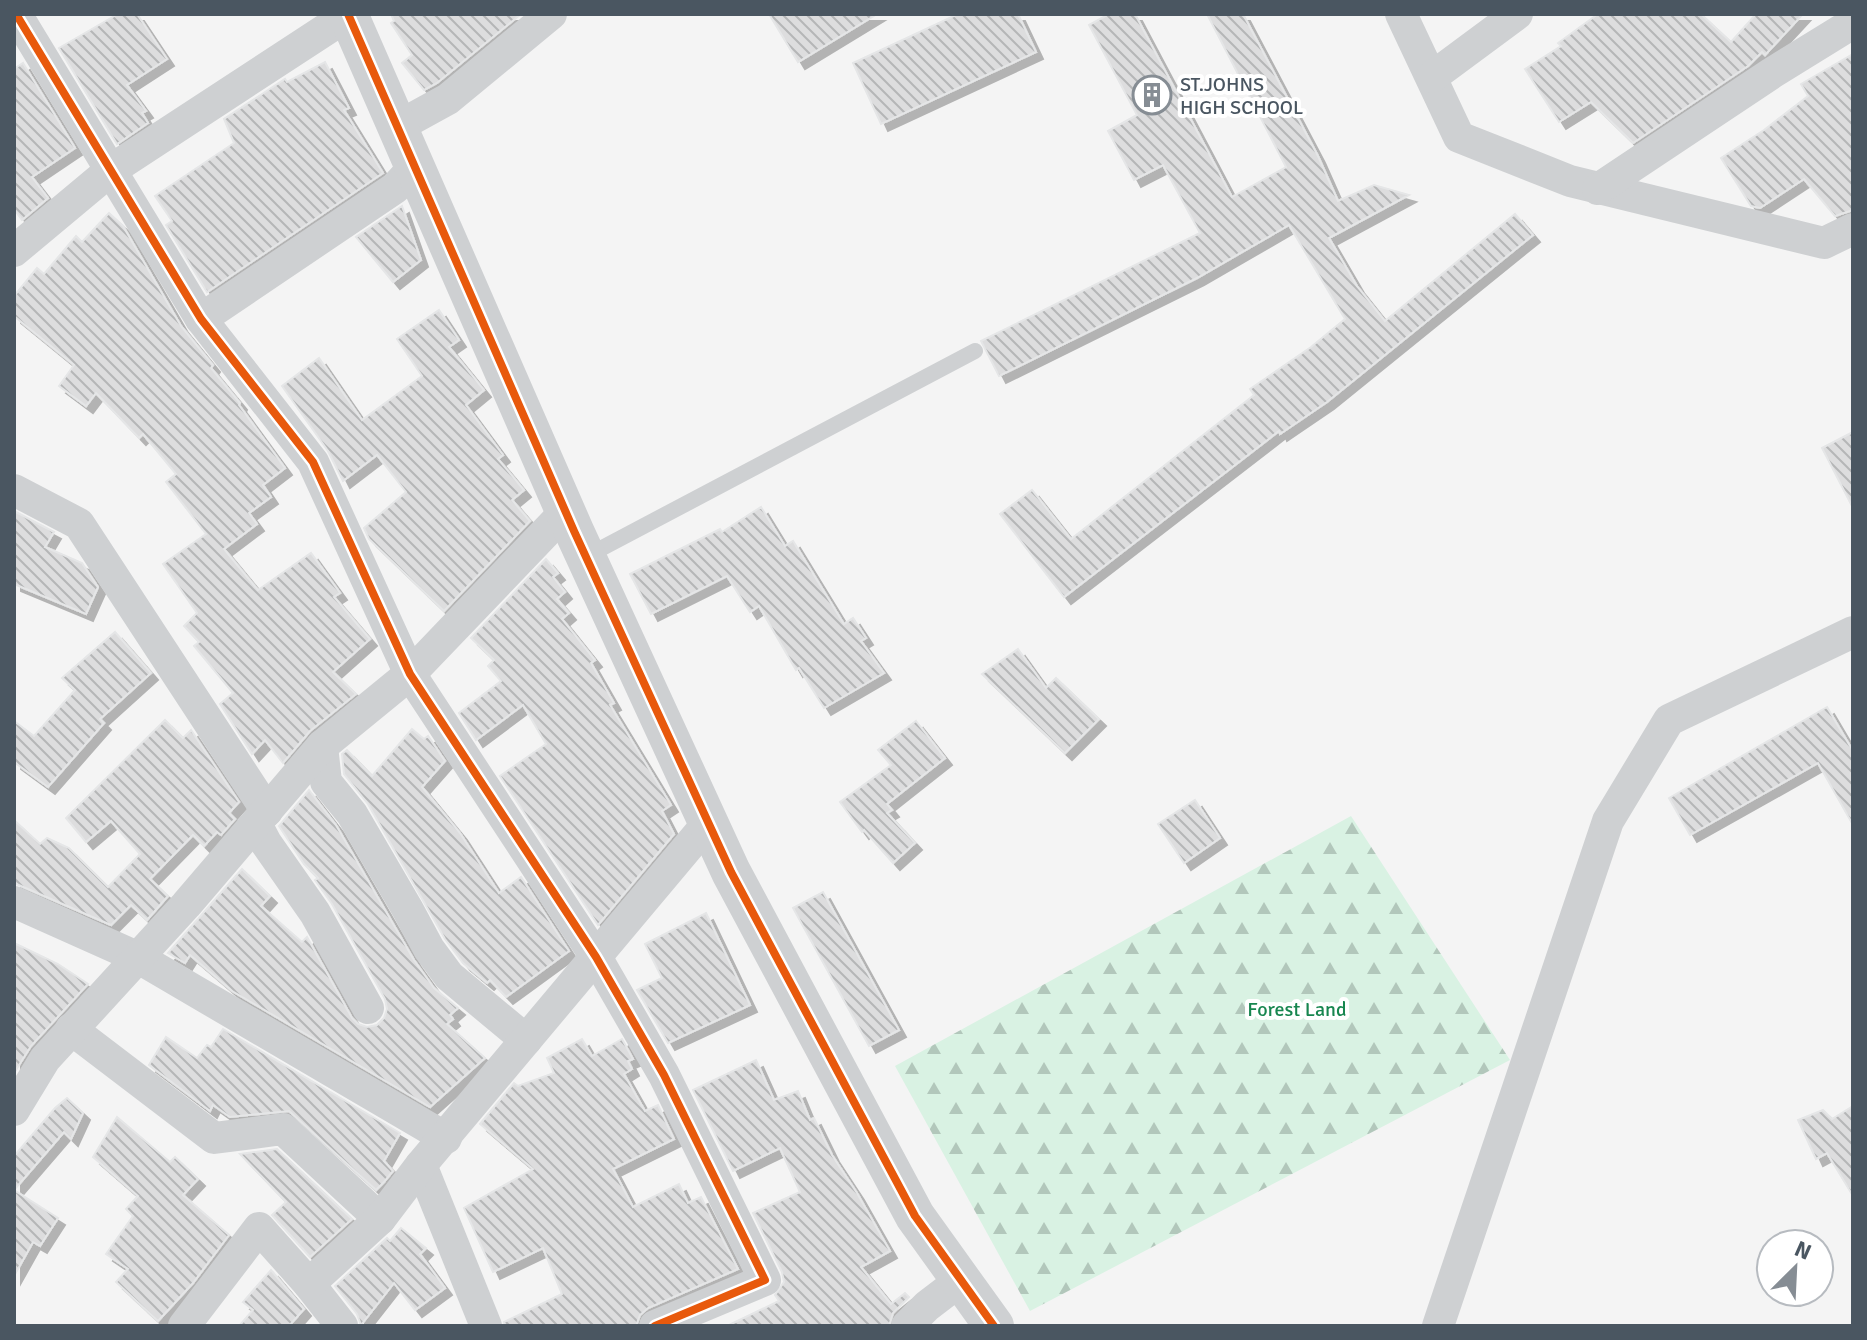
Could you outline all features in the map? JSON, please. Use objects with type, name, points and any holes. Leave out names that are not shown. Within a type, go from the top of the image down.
[{"type":"street","points":[[16,14],[201,319],[313,462],[410,674],[596,957],[664,1075],[765,1280],[655,1326]]},
{"type":"street","points":[[14,251],[111,170],[348,14],[586,557],[731,872],[915,1216],[994,1326]]},
{"type":"street","points":[[397,127],[448,99],[551,14]]},
{"type":"street","points":[[1401,14],[1459,137],[1570,181],[1824,243],[1853,229]]},
{"type":"street","points":[[1432,77],[1517,14]]},
{"type":"street","points":[[1598,189],[1853,23]]},
{"type":"street","points":[[201,319],[395,188],[415,166]]},
{"type":"street","points":[[14,490],[79,524],[261,817],[266,843],[315,913],[368,1008]]},
{"type":"street","points":[[14,1110],[45,1059],[322,746],[410,674],[566,511]]},
{"type":"street","points":[[1438,1326],[1608,821],[1669,720],[1853,632]]},
{"type":"street","points":[[322,746],[326,782],[352,814],[429,949],[449,976],[526,1040]]},
{"type":"street","points":[[309,1284],[380,1219],[421,1165],[708,823]]},
{"type":"street","points":[[14,902],[137,957],[446,1138]]},
{"type":"street","points":[[71,1029],[214,1138],[283,1129],[380,1219]]},
{"type":"street","points":[[421,1165],[486,1326]]},
{"type":"street","points":[[184,1326],[259,1228],[342,1326]]},
{"type":"street","points":[[907,1326],[961,1280]]},
{"type":"lane","points":[[586,557],[975,351]]},
{"type":"green space","name":"Forest Land","points":[[1351,816],[1510,1060],[1030,1311],[895,1066]]},
{"type":"building","points":[[118,14],[137,14],[167,59],[127,85],[146,111],[142,113],[148,123],[117,144],[59,48]]},
{"type":"building","points":[[391,14],[521,14],[437,83],[424,90],[402,63],[412,55],[391,23],[394,21]]},
{"type":"building","points":[[769,14],[877,14],[798,62]]},
{"type":"building","points":[[958,14],[1018,14],[1036,52],[881,124],[853,63]]},
{"type":"building","points":[[1109,14],[1135,14],[1232,197],[1286,167],[1207,14],[1243,14],[1318,156],[1338,201],[1374,185],[1409,195],[1329,238],[1357,286],[1385,321],[1515,214],[1533,235],[1327,402],[1280,434],[1279,431],[1064,597],[1000,514],[1032,490],[1071,539],[1254,395],[1250,389],[1345,319],[1289,225],[1197,278],[999,376],[981,341],[1200,233],[1163,165],[1134,180],[1108,131],[1137,115],[1089,25]]},
{"type":"building","points":[[1598,14],[1701,14],[1731,42],[1756,14],[1803,14],[1765,55],[1762,52],[1748,66],[1633,143],[1591,102],[1559,122],[1525,69],[1561,46],[1558,43]]},
{"type":"building","points":[[1853,54],[1853,210],[1835,216],[1804,179],[1760,208],[1751,206],[1721,158],[1808,96],[1801,84]]},
{"type":"building","points":[[325,62],[349,108],[344,110],[383,173],[207,292],[166,225],[172,221],[155,196],[234,143],[224,119],[285,79],[287,82]]},
{"type":"building","points":[[23,63],[75,148],[32,177],[48,198],[22,220],[14,209],[14,69]]},
{"type":"building","points":[[402,206],[421,260],[393,282],[356,237]]},
{"type":"building","points":[[109,213],[123,226],[181,326],[213,365],[211,368],[240,403],[285,468],[263,485],[271,497],[249,513],[257,524],[224,549],[258,590],[311,553],[340,593],[334,597],[370,639],[333,672],[356,694],[310,731],[283,763],[265,740],[252,754],[220,704],[233,693],[194,646],[199,642],[184,626],[197,613],[163,564],[206,534],[166,482],[176,474],[143,434],[139,438],[96,393],[86,406],[59,386],[74,365],[14,316],[14,296],[37,268],[44,274],[76,236],[82,242]]},
{"type":"building","points":[[439,310],[459,340],[449,347],[484,390],[466,405],[503,455],[498,459],[524,490],[512,500],[530,521],[444,611],[369,539],[364,528],[406,492],[377,455],[343,481],[328,451],[282,386],[319,358],[362,420],[422,376],[397,339]]},
{"type":"building","points":[[1853,432],[1853,508],[1822,448]]},
{"type":"building","points":[[761,507],[785,546],[793,541],[844,624],[853,618],[866,638],[861,641],[884,673],[824,708],[799,668],[796,670],[759,606],[750,612],[727,576],[651,614],[630,574],[720,529],[722,532]]},
{"type":"building","points":[[14,511],[54,532],[45,547],[82,563],[98,587],[86,614],[14,584]]},
{"type":"building","points":[[546,559],[558,573],[553,577],[565,592],[557,599],[569,613],[562,619],[595,660],[591,663],[614,703],[610,705],[671,805],[662,811],[674,834],[598,925],[500,776],[546,744],[523,705],[476,740],[459,713],[501,681],[488,666],[494,660],[471,638]]},
{"type":"building","points":[[115,632],[151,673],[100,719],[104,723],[48,787],[14,762],[14,721],[34,736],[75,690],[62,678]]},
{"type":"building","points":[[1018,649],[1046,688],[1056,678],[1099,719],[1065,753],[982,674]]},
{"type":"building","points":[[1827,707],[1853,751],[1853,825],[1818,763],[1690,835],[1669,798]]},
{"type":"building","points":[[165,720],[183,738],[191,730],[239,802],[229,813],[235,819],[221,835],[217,832],[204,846],[193,835],[150,879],[168,896],[147,920],[131,905],[111,925],[14,883],[14,820],[40,844],[47,838],[69,848],[108,887],[140,854],[111,821],[86,842],[66,818]]},
{"type":"building","points":[[916,721],[945,758],[887,804],[892,810],[887,813],[915,843],[893,863],[864,830],[862,832],[840,802],[891,765],[878,750]]},
{"type":"building","points":[[412,729],[424,739],[428,736],[445,761],[422,787],[460,833],[499,893],[521,877],[569,951],[506,997],[490,980],[487,983],[463,963],[445,939],[368,804],[344,774],[342,754],[347,750],[372,776]]},
{"type":"building","points":[[309,790],[336,825],[414,960],[434,988],[458,1008],[450,1015],[453,1019],[447,1024],[485,1058],[430,1107],[232,991],[190,955],[185,963],[168,953],[242,869],[270,896],[261,906],[302,942],[307,937],[352,1018],[367,1027],[377,1025],[384,1018],[387,1009],[385,999],[332,904],[315,880],[318,878],[304,864],[279,826]]},
{"type":"building","points":[[1195,800],[1220,838],[1184,863],[1158,824]]},
{"type":"building","points":[[823,892],[899,1030],[869,1046],[793,908]]},
{"type":"building","points":[[706,913],[750,1005],[668,1043],[637,990],[662,978],[645,944]]},
{"type":"building","points":[[14,943],[58,964],[88,984],[31,1046],[14,1073]]},
{"type":"building","points":[[223,1029],[400,1133],[384,1161],[393,1171],[376,1190],[289,1111],[230,1117],[213,1105],[210,1111],[149,1065],[166,1037],[197,1058],[207,1045],[211,1047]]},
{"type":"building","points":[[582,1039],[592,1056],[622,1039],[633,1059],[628,1061],[632,1069],[624,1074],[645,1111],[658,1105],[674,1139],[613,1169],[633,1207],[679,1184],[688,1203],[701,1197],[738,1269],[648,1308],[640,1315],[636,1326],[505,1326],[504,1322],[562,1294],[543,1248],[493,1272],[464,1208],[533,1169],[480,1124],[514,1083],[518,1086],[554,1073],[547,1058]]},
{"type":"building","points":[[756,1060],[774,1100],[798,1091],[810,1120],[814,1118],[832,1155],[890,1251],[861,1267],[891,1304],[905,1293],[909,1297],[893,1313],[889,1326],[727,1326],[779,1301],[775,1295],[784,1282],[782,1272],[753,1213],[800,1192],[780,1148],[733,1171],[693,1090]]},
{"type":"building","points":[[67,1098],[83,1113],[71,1139],[64,1132],[14,1190],[14,1156]]},
{"type":"building","points":[[1853,1106],[1853,1196],[1827,1153],[1816,1159],[1798,1120],[1823,1110],[1832,1119]]},
{"type":"building","points":[[117,1117],[170,1162],[175,1157],[198,1179],[183,1195],[229,1235],[193,1283],[158,1321],[116,1282],[128,1269],[106,1254],[133,1216],[126,1209],[138,1196],[93,1157]]},
{"type":"building","points":[[277,1149],[352,1219],[310,1257],[272,1215],[286,1202],[240,1154]]},
{"type":"building","points":[[14,1190],[58,1218],[40,1246],[33,1242],[14,1276]]},
{"type":"building","points":[[401,1228],[426,1248],[420,1254],[445,1288],[415,1310],[394,1283],[361,1325],[357,1314],[335,1286],[387,1238],[390,1241]]},
{"type":"building","points":[[271,1270],[304,1309],[289,1326],[239,1326],[253,1310],[243,1302]]},
{"type":"cycle path","points":[[16,14],[201,319],[313,462],[410,674],[596,957],[664,1075],[765,1280],[655,1326]]},
{"type":"cycle path","points":[[348,14],[574,531],[731,872],[915,1216],[994,1326]]},
{"type":"place","name":"ST.JOHNS HIGH SCHOOL","points":[[1152,95]]}]
